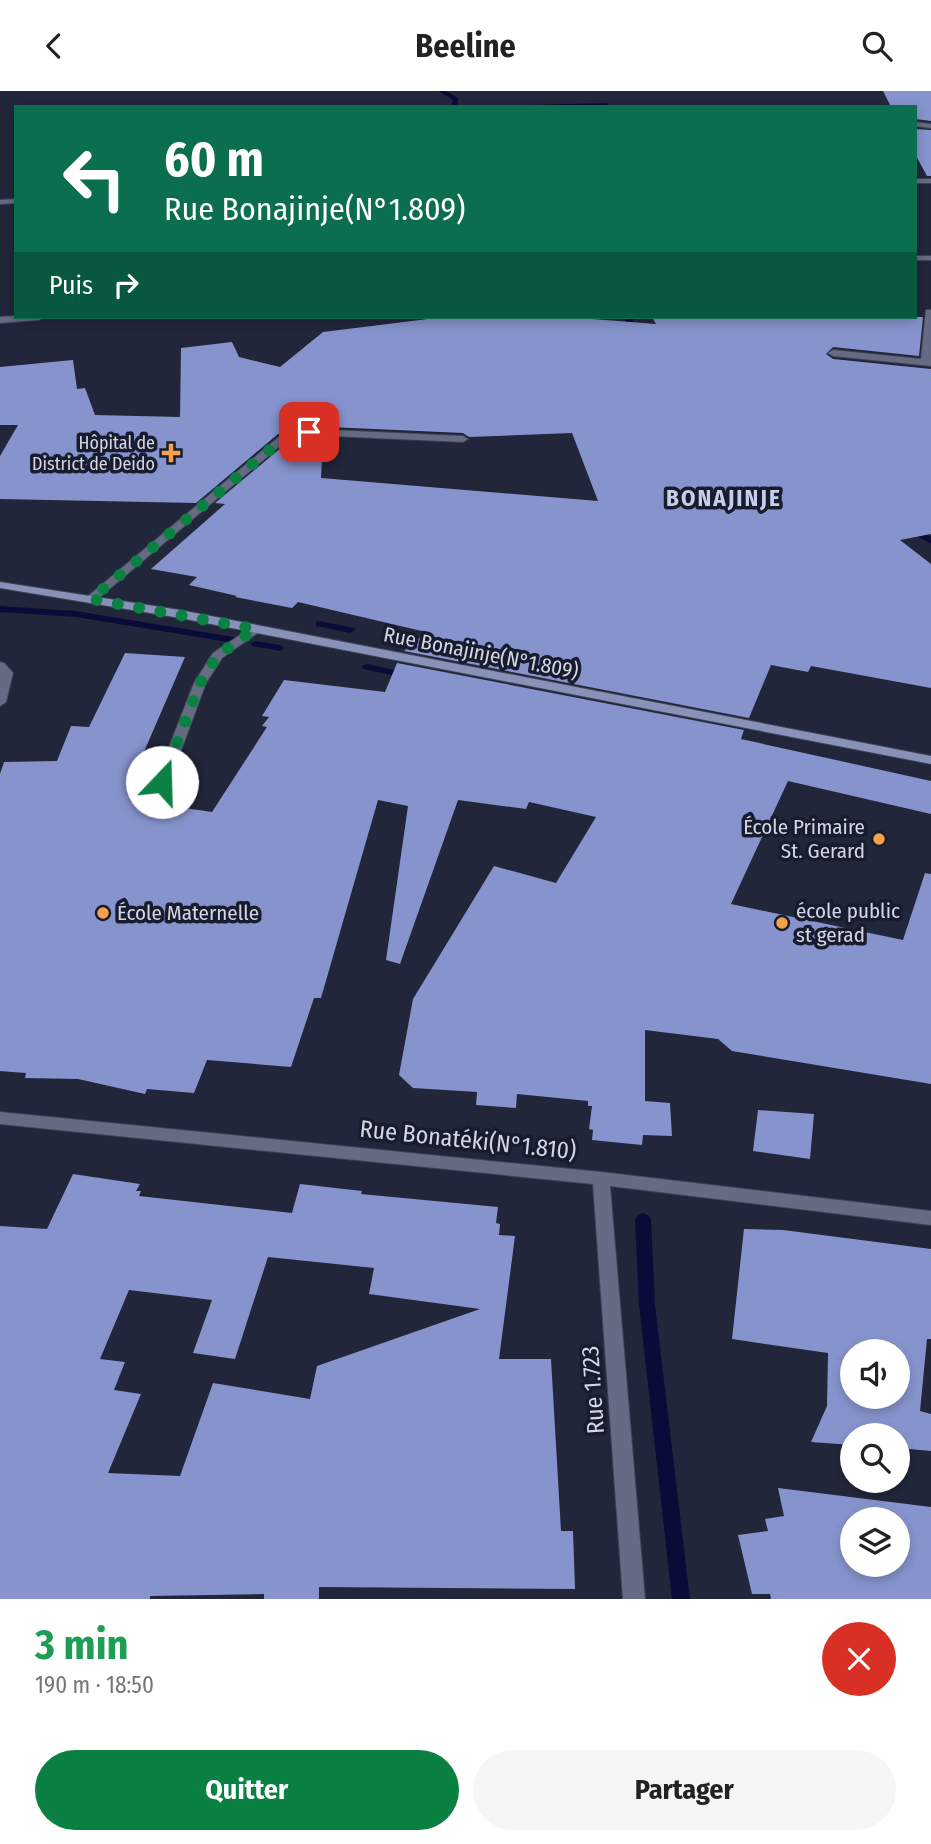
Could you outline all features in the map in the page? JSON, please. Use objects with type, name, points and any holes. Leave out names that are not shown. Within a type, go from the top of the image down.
[{"type":"main road","name":"Rue Bonajinje(N°1.809)","points":[[0,585],[255,629],[931,760]]},
{"type":"main road","name":"Rue Bonajinje(N°1.809)","points":[[0,591],[24,590]]},
{"type":"street","points":[[833,353],[928,363],[929,312]]},
{"type":"street","points":[[91,599],[284,438],[309,432],[463,439]]},
{"type":"street","points":[[162,782],[200,683],[217,656],[255,629]]},
{"type":"street","points":[[0,666],[7,673],[0,702]]},
{"type":"street","name":"Rue Bonatéki(N°1.810)","points":[[0,1118],[601,1178],[931,1218]]},
{"type":"street","name":"Rue 1.723","points":[[601,1178],[634,1599]]},
{"type":"building","points":[[883,91],[931,91],[931,121],[917,119],[917,105],[890,105]]},
{"type":"building","points":[[917,129],[931,130],[931,176],[927,176],[917,158]]},
{"type":"building","points":[[923,317],[919,356],[833,347],[826,354],[833,359],[931,369],[931,534],[900,540],[931,564],[931,688],[811,666],[808,672],[771,665],[749,718],[404,651],[426,632],[298,602],[292,608],[235,597],[237,596],[189,585],[197,577],[151,569],[225,504],[215,503],[288,442],[323,438],[321,478],[598,501],[572,433],[469,437],[463,433],[308,426],[278,434],[196,503],[0,499],[0,456],[18,425],[0,425],[0,367],[73,360],[77,389],[85,388],[95,415],[180,417],[181,348],[232,342],[239,357],[280,367],[323,332],[428,319],[592,319],[656,324],[653,319]]},
{"type":"building","points":[[125,653],[185,657],[140,761],[154,762],[137,801],[212,812],[267,727],[262,726],[269,717],[262,716],[284,680],[385,692],[397,663],[744,730],[741,739],[931,781],[931,814],[788,781],[731,904],[903,940],[925,873],[931,874],[931,1084],[732,1051],[718,1039],[645,1030],[645,1101],[670,1103],[672,1136],[643,1135],[642,1145],[592,1140],[593,1130],[589,1129],[592,1106],[588,1106],[588,1101],[517,1094],[516,1108],[476,1105],[477,1092],[413,1088],[399,1075],[413,999],[494,866],[556,883],[596,817],[529,802],[526,809],[458,800],[400,964],[386,960],[408,806],[378,800],[321,998],[314,998],[291,1067],[207,1060],[194,1093],[147,1089],[145,1094],[78,1079],[25,1078],[26,1073],[0,1071],[0,774],[4,762],[57,761],[71,726],[89,727]]},
{"type":"building","points":[[758,1110],[814,1114],[810,1159],[753,1151]]},
{"type":"building","points":[[73,1174],[140,1184],[136,1191],[141,1191],[139,1196],[292,1213],[300,1184],[362,1191],[361,1194],[498,1207],[496,1223],[500,1224],[499,1235],[515,1236],[499,1359],[551,1359],[561,1531],[573,1531],[575,1589],[319,1587],[319,1599],[264,1599],[264,1594],[150,1596],[150,1599],[0,1599],[0,1226],[47,1229]],"holes":[[[268,1257],[374,1268],[369,1294],[480,1309],[317,1366],[310,1399],[213,1383],[180,1476],[108,1473],[141,1394],[114,1390],[125,1362],[100,1359],[129,1290],[212,1300],[193,1353],[235,1359]]]},
{"type":"building","points":[[744,1229],[783,1230],[931,1249],[931,1339],[927,1339],[920,1411],[931,1414],[931,1451],[910,1449],[910,1423],[840,1423],[840,1444],[811,1442],[827,1406],[828,1353],[732,1339]]},
{"type":"building","points":[[778,1488],[931,1507],[931,1599],[771,1599],[770,1594],[752,1594],[738,1535],[768,1531],[765,1519],[784,1516]]},
{"type":"waterway","points":[[442,91],[456,99],[454,105]]},
{"type":"waterway","points":[[580,105],[607,104]]},
{"type":"waterway","points":[[629,319],[629,325],[637,335]]},
{"type":"waterway","points":[[907,527],[931,541]]},
{"type":"waterway","points":[[0,609],[76,614],[234,640]]},
{"type":"waterway","points":[[320,624],[350,630]]},
{"type":"waterway","points":[[256,644],[280,648]]},
{"type":"waterway","points":[[367,667],[400,674]]},
{"type":"waterway","points":[[643,1219],[647,1305],[681,1599]]},
{"type":"place","name":"Hôpital de District de Deido","points":[[171,453]]},
{"type":"place","name":"École Primaire St. Gerard","points":[[879,839]]},
{"type":"place","name":"École Maternelle","points":[[103,913]]},
{"type":"place","name":"école public st gerad","points":[[782,923]]},
{"type":"district","name":"BONAJINJE","points":[[724,498]]},
{"type":"route","points":[[162,782],[200,683],[217,656],[255,629],[91,599],[284,438],[309,432]]}]
